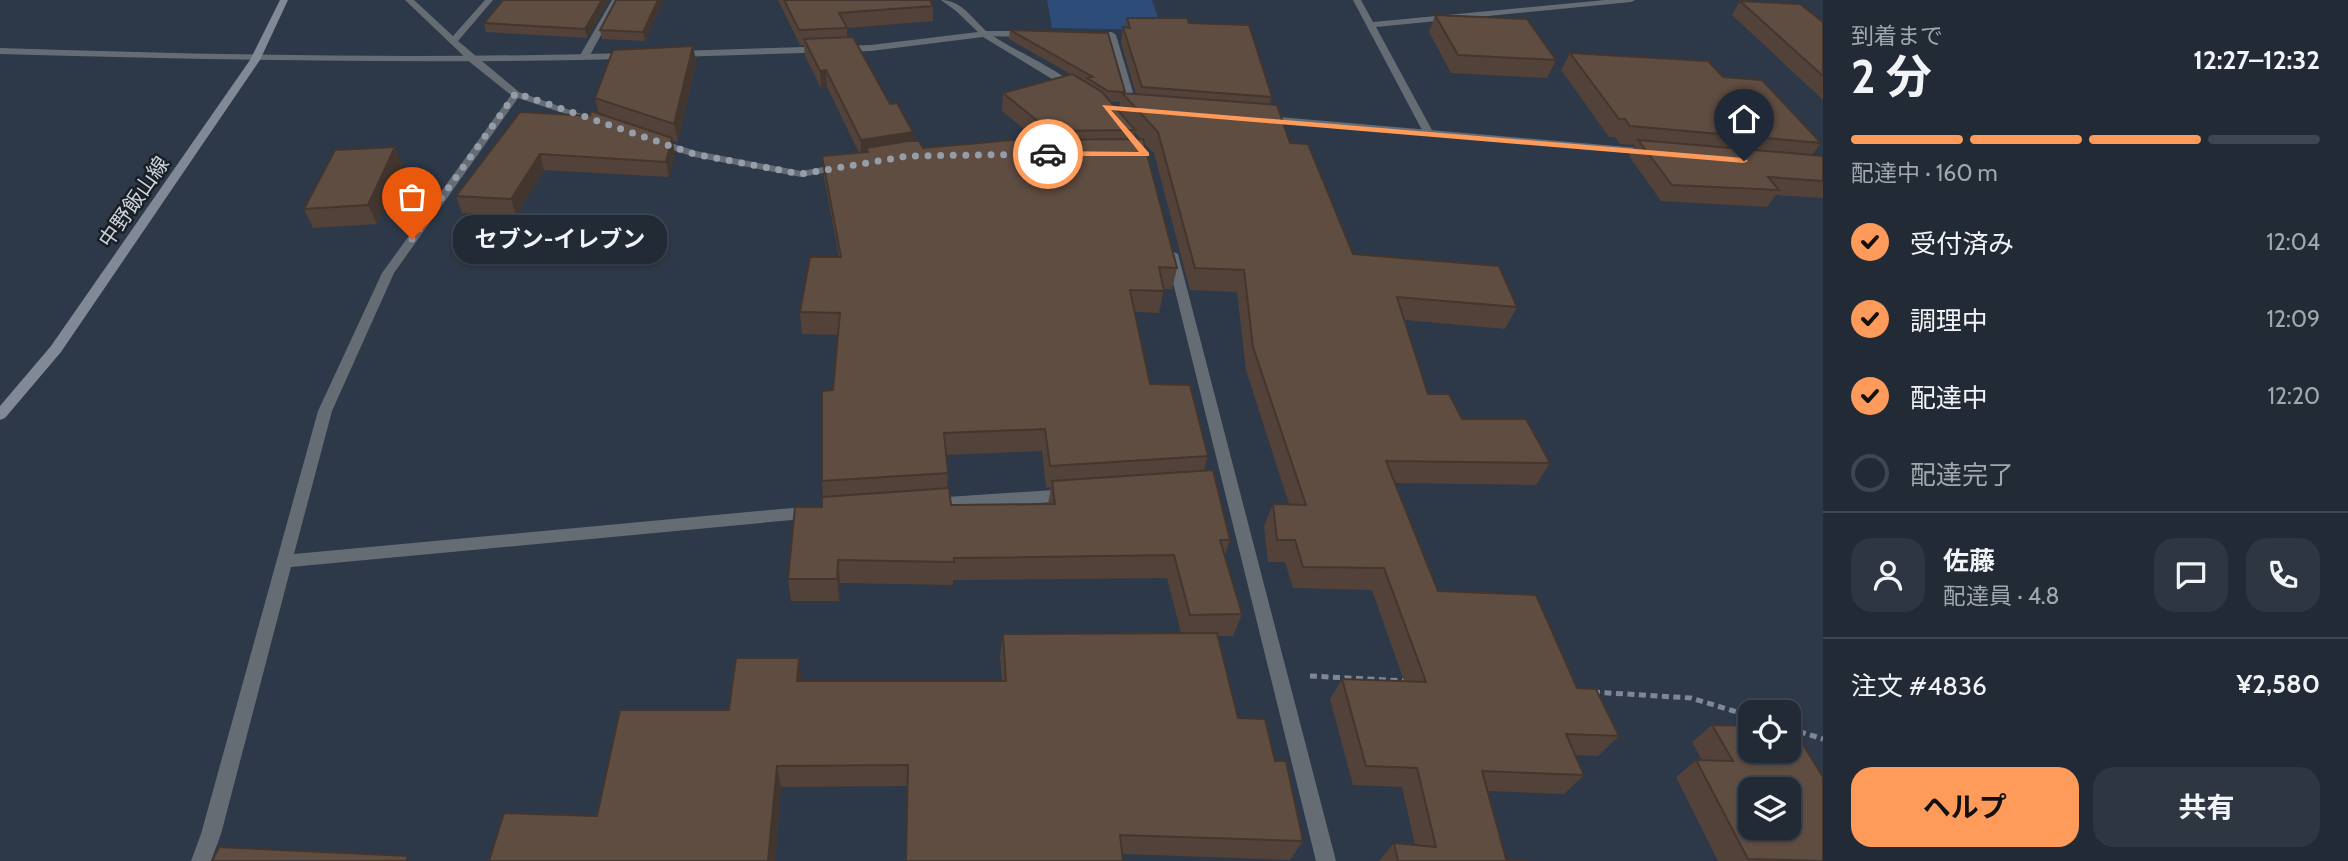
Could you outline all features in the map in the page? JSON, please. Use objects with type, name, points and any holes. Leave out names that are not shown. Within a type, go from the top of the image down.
[{"type":"main road","name":"中野飯山線","points":[[0,415],[56,349],[255,60],[284,0]]},
{"type":"street","points":[[409,0],[474,61],[516,93],[605,124]]},
{"type":"street","points":[[453,41],[489,0]]},
{"type":"street","points":[[584,57],[615,0]]},
{"type":"street","points":[[945,0],[960,9],[985,34],[1080,92]]},
{"type":"street","points":[[1357,0],[1428,132]]},
{"type":"street","points":[[1370,25],[1563,2],[1632,0]]},
{"type":"street","points":[[666,54],[871,48],[985,34],[1036,34]]},
{"type":"street","points":[[1074,35],[1112,35],[1128,109],[1146,110]]},
{"type":"street","points":[[0,51],[255,60],[474,61],[638,55]]},
{"type":"street","points":[[201,861],[211,834],[325,411],[388,274],[516,93]]},
{"type":"street","points":[[1254,118],[1660,153]]},
{"type":"street","points":[[643,137],[694,154],[801,174],[854,165]]},
{"type":"street","points":[[1166,233],[1224,484],[1326,861]]},
{"type":"street","points":[[909,505],[1091,493]]},
{"type":"street","points":[[286,561],[826,511]]},
{"type":"path","points":[[1275,674],[1413,682]]},
{"type":"path","points":[[1580,692],[1691,698],[1738,712]]},
{"type":"path","points":[[1801,732],[1823,739]]},
{"type":"shaded area","points":[[1047,0],[1152,0],[1162,30],[1052,28]]},
{"type":"building","points":[[503,0],[602,0],[585,29],[484,23]]},
{"type":"building","points":[[616,0],[658,0],[643,32],[600,30]]},
{"type":"building","points":[[784,0],[930,0],[933,6],[839,13],[847,28],[799,30]]},
{"type":"building","points":[[1740,1],[1800,4],[1823,22],[1823,76]]},
{"type":"building","points":[[1435,15],[1527,19],[1556,60],[1458,55]]},
{"type":"building","points":[[1127,18],[1187,18],[1189,23],[1249,25],[1272,97],[1142,87],[1123,27],[1130,28]]},
{"type":"building","points":[[1010,30],[1108,33],[1125,92],[1108,91],[1087,78],[1093,77]]},
{"type":"building","points":[[853,37],[890,104],[897,103],[913,132],[861,140],[826,70],[820,71],[804,39]]},
{"type":"building","points":[[693,46],[674,124],[595,98],[613,50]]},
{"type":"building","points":[[1570,53],[1708,61],[1723,77],[1762,80],[1821,143],[1630,126],[1625,119],[1619,119]]},
{"type":"building","points":[[1072,74],[1102,92],[1135,130],[1050,131],[1003,93]]},
{"type":"building","points":[[1122,93],[1277,105],[1290,143],[1308,144],[1353,254],[1499,266],[1517,307],[1397,297],[1428,394],[1449,394],[1462,419],[1526,419],[1550,463],[1386,461],[1438,591],[1536,595],[1577,688],[1596,689],[1619,736],[1566,734],[1584,775],[1482,771],[1506,859],[1528,861],[1398,861],[1394,843],[1436,847],[1417,768],[1366,766],[1342,679],[1426,682],[1384,568],[1303,567],[1295,540],[1277,540],[1273,504],[1306,505],[1253,347],[1244,270],[1195,268],[1158,132]]},
{"type":"building","points":[[591,111],[672,138],[666,162],[540,154],[511,199],[456,196],[520,112],[590,116]]},
{"type":"building","points":[[1143,139],[1177,268],[1159,267],[1164,291],[1130,290],[1150,384],[1190,385],[1208,456],[1050,466],[1045,429],[944,433],[948,473],[822,481],[822,391],[833,390],[840,313],[800,312],[810,257],[841,257],[822,156],[868,152],[866,148],[908,141],[919,141],[923,148],[1013,140]]},
{"type":"building","points":[[1638,140],[1823,156],[1823,181],[1768,177],[1779,190],[1672,185]]},
{"type":"building","points":[[395,147],[368,205],[304,209],[335,150]]},
{"type":"building","points":[[1213,470],[1230,540],[1220,540],[1242,614],[1190,615],[1174,555],[954,558],[954,562],[838,560],[837,579],[788,579],[795,507],[822,507],[822,497],[949,488],[951,505],[1055,504],[1052,481]]},
{"type":"building","points":[[1217,633],[1238,718],[1265,719],[1275,761],[1286,761],[1303,841],[1120,835],[1123,861],[906,861],[908,765],[777,766],[768,861],[489,861],[504,813],[597,816],[620,710],[729,710],[736,658],[799,658],[797,681],[1006,681],[1003,634]]},
{"type":"building","points":[[1712,725],[1738,726],[1738,763],[1801,763],[1801,742],[1823,777],[1823,861],[1748,859],[1738,840],[1801,840],[1801,777],[1738,777],[1738,840],[1696,760],[1733,761]]},
{"type":"building","points":[[219,847],[408,856],[406,861],[212,861]]},
{"type":"way so far","points":[[412,239],[516,93],[694,154],[801,174],[908,156],[1048,154]]},
{"type":"place","name":"セブン-イレブン","points":[[412,239]]},
{"type":"route","points":[[1048,154],[1146,154],[1104,107],[1428,132],[1744,161]]}]
